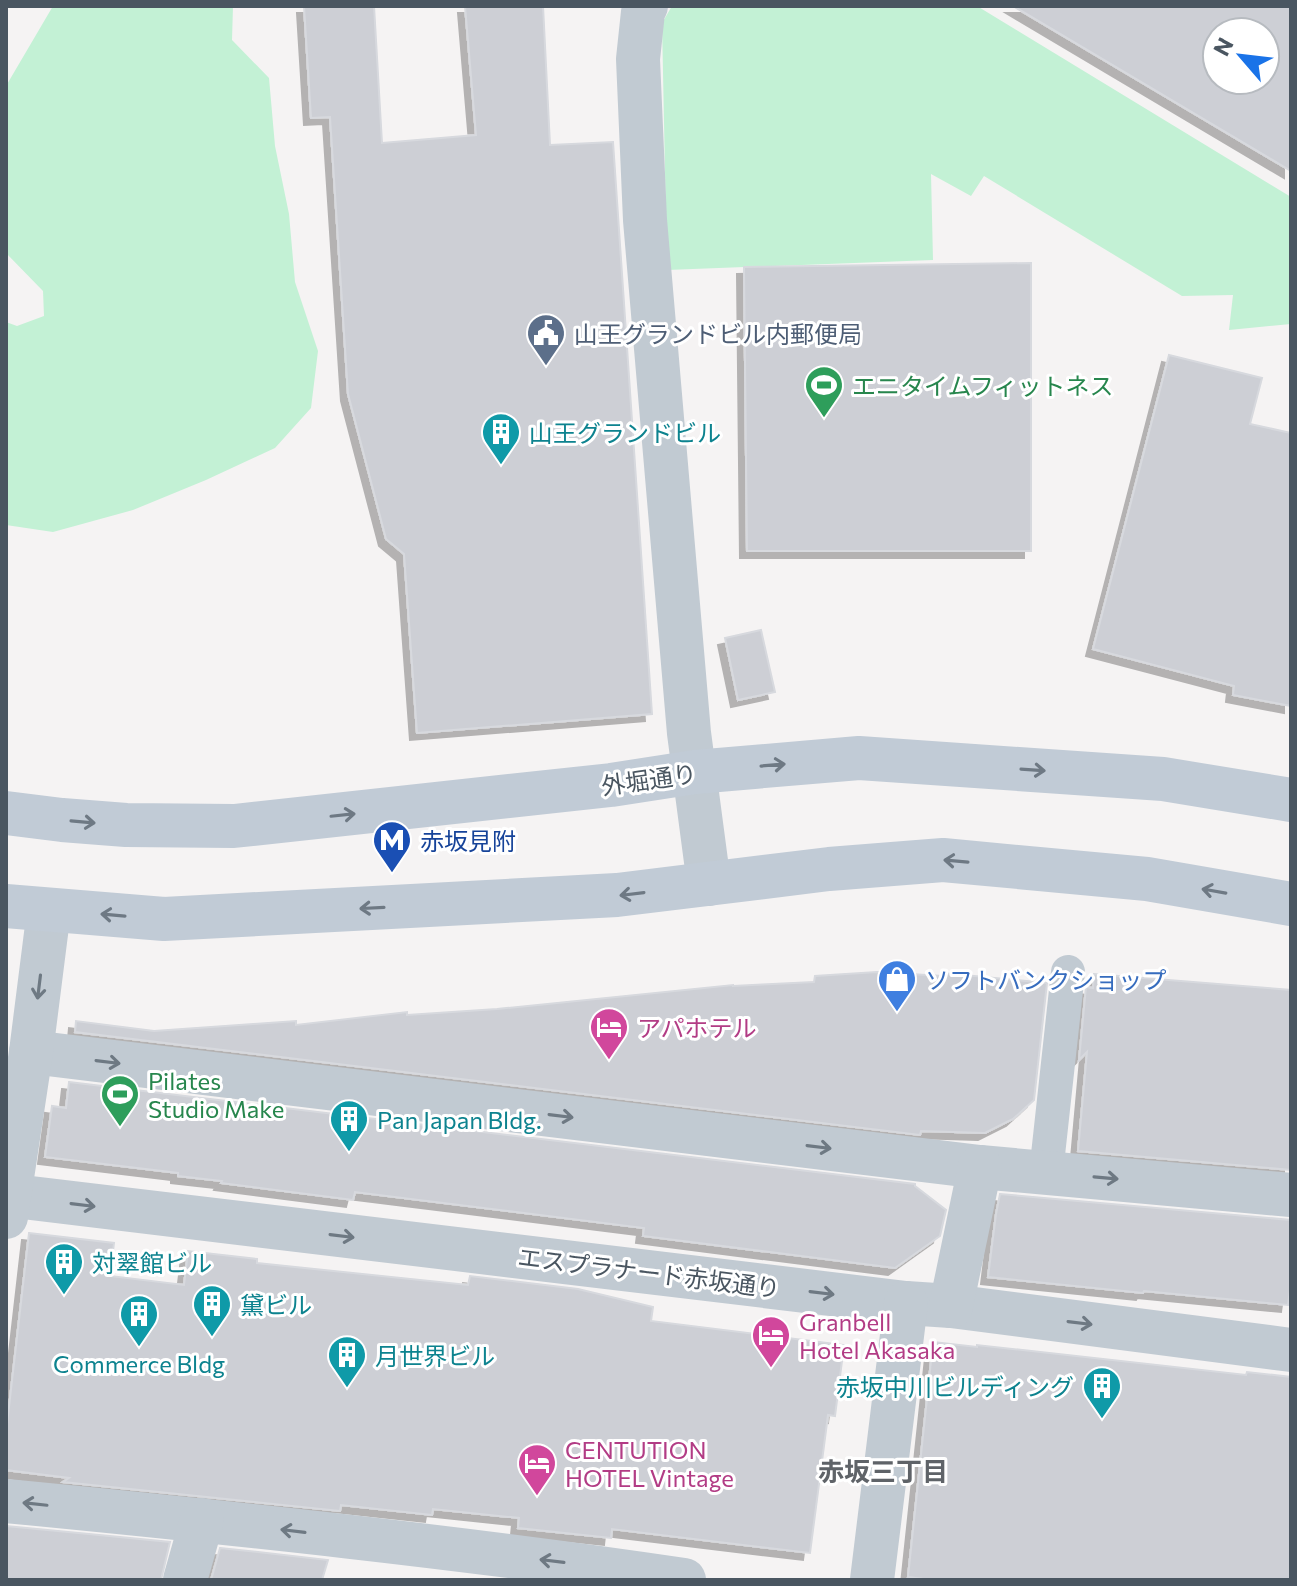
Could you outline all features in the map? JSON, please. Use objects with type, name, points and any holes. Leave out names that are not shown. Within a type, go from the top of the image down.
[{"type":"main road","name":"外堀通り","points":[[6,813],[126,825],[234,826],[611,785],[695,772],[859,758],[1163,779],[1291,800]]},
{"type":"main road","points":[[6,906],[164,919],[617,895],[829,869],[943,860],[1147,879],[1291,904]]},
{"type":"street","points":[[646,6],[638,59],[645,220],[689,733],[709,884]]},
{"type":"street","points":[[7,1203],[49,910]]},
{"type":"street","points":[[1046,1173],[1068,972]]},
{"type":"street","points":[[31,1052],[980,1167],[1291,1195]]},
{"type":"street","points":[[951,1306],[980,1167]]},
{"type":"street","name":"エスプラナード赤坂通り","points":[[7,1203],[951,1306],[1291,1350]]},
{"type":"street","points":[[872,1580],[906,1303]]},
{"type":"street","points":[[6,1501],[565,1562],[684,1580]]},
{"type":"street","points":[[185,1580],[202,1520]]},
{"type":"green space","points":[[53,6],[233,6],[232,40],[269,78],[275,146],[289,214],[295,282],[318,351],[311,408],[275,448],[133,510],[53,532],[6,525],[6,322],[17,326],[44,316],[43,291],[6,253],[6,86]]},
{"type":"green space","points":[[672,6],[977,6],[1291,197],[1291,324],[1229,330],[1233,295],[1182,296],[984,176],[971,196],[931,174],[933,260],[667,270],[662,23]]},
{"type":"building","name":"山王グランドビル","points":[[304,6],[374,6],[382,143],[476,135],[465,6],[543,6],[550,145],[613,142],[652,714],[417,733],[404,554],[386,539],[348,394],[330,117],[311,118]]},
{"type":"building","points":[[1013,6],[1291,6],[1291,171]]},
{"type":"building","points":[[1031,263],[1031,551],[747,551],[744,267]]},
{"type":"building","points":[[1169,355],[1262,378],[1250,424],[1291,433],[1291,706],[1233,695],[1234,686],[1093,649]]},
{"type":"building","points":[[761,630],[775,692],[738,700],[725,638]]},
{"type":"building","points":[[877,972],[943,976],[944,973],[1047,983],[1034,1100],[1013,1119],[985,1133],[921,1131],[920,1135],[75,1032],[76,1021],[154,1031],[296,1021],[296,1025],[407,1012],[407,1015],[497,1009],[733,985],[814,982],[815,976]]},
{"type":"building","points":[[1094,974],[1291,990],[1291,1170],[1078,1151],[1087,1052],[1079,1060],[1086,987],[1093,988]]},
{"type":"building","points":[[69,1082],[915,1184],[946,1210],[940,1236],[895,1268],[643,1236],[644,1228],[355,1192],[353,1200],[221,1183],[178,1176],[178,1173],[45,1157],[52,1106],[66,1108]]},
{"type":"building","points":[[1000,1194],[1291,1220],[1288,1305],[988,1277]]},
{"type":"building","points":[[29,1233],[114,1243],[110,1276],[184,1285],[188,1251],[257,1259],[257,1263],[468,1285],[470,1276],[578,1289],[653,1307],[651,1321],[844,1345],[835,1416],[828,1415],[810,1553],[612,1529],[611,1538],[518,1528],[519,1518],[433,1509],[432,1515],[341,1505],[340,1511],[63,1482],[69,1478],[6,1470],[6,1433]]},
{"type":"building","points":[[933,1342],[1291,1377],[1291,1580],[932,1580],[908,1577]]},
{"type":"building","points":[[6,1526],[170,1542],[161,1580],[6,1580]]},
{"type":"building","points":[[220,1548],[328,1560],[322,1580],[211,1580]]},
{"type":"place","name":"山王グランドビル内郵便局","points":[[546,367]]},
{"type":"place","name":"エニタイムフィットネス","points":[[824,419]]},
{"type":"place","name":"山王グランドビル","points":[[501,466]]},
{"type":"place","name":"赤坂見附","points":[[392,874]]},
{"type":"place","name":"ソフトバンクショップ","points":[[897,1013]]},
{"type":"place","name":"アパホテル","points":[[609,1061]]},
{"type":"place","name":"Pilates Studio Make","points":[[120,1128]]},
{"type":"place","name":"Pan Japan Bldg.","points":[[349,1153]]},
{"type":"place","name":"対翠館ビル","points":[[64,1296]]},
{"type":"place","name":"黛ビル","points":[[212,1338]]},
{"type":"place","name":"Commerce Bldg","points":[[139,1348]]},
{"type":"place","name":"Granbell Hotel Akasaka","points":[[771,1369]]},
{"type":"place","name":"月世界ビル","points":[[347,1389]]},
{"type":"place","name":"赤坂中川ビルディング","points":[[1102,1420]]},
{"type":"place","name":"CENTUTION HOTEL Vintage","points":[[537,1497]]},
{"type":"district","name":"赤坂三丁目","points":[[883,1470]]}]
